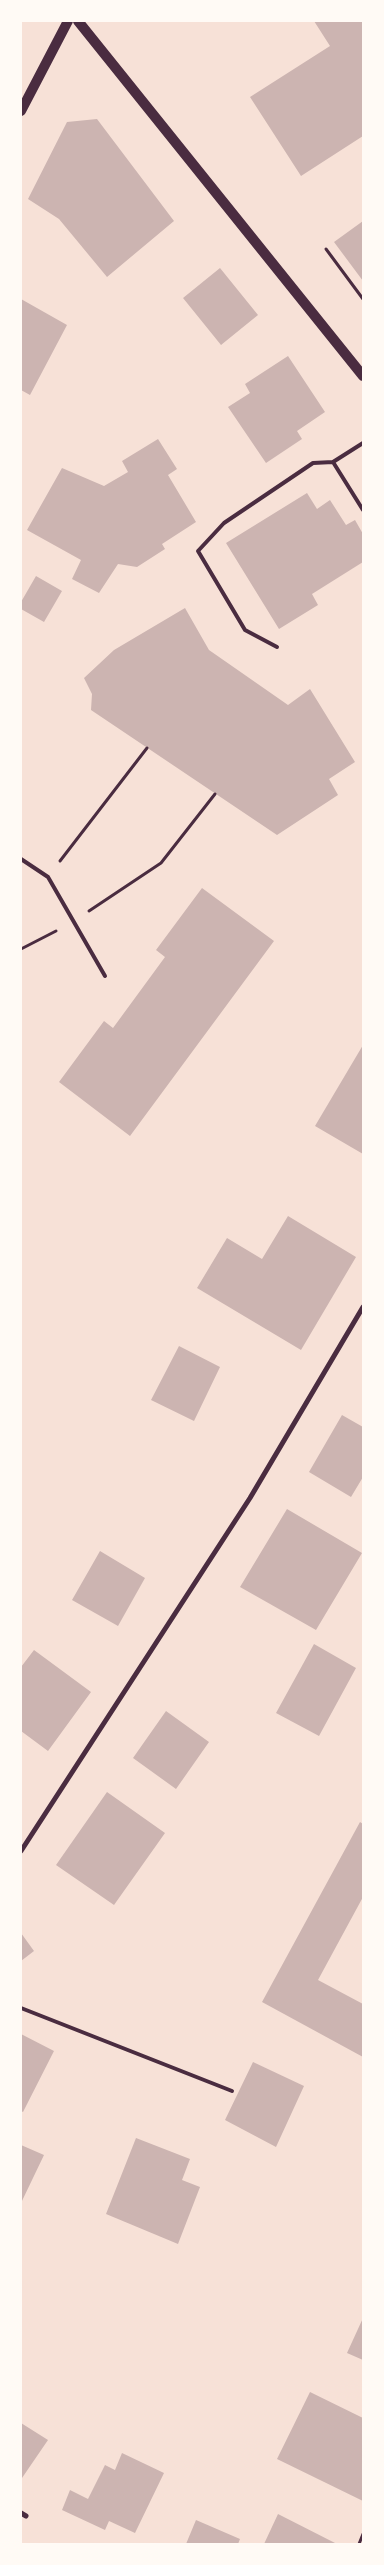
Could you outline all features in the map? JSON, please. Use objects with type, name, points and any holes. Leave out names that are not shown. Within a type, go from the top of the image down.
[{"type":"main road","points":[[21,111],[68,21]]},
{"type":"main road","points":[[78,21],[362,373]]},
{"type":"street","points":[[21,1851],[250,1498],[363,1307]]},
{"type":"lane","points":[[276,647],[245,630],[198,551],[224,523],[313,463],[333,462],[363,444]]},
{"type":"lane","points":[[333,462],[363,510]]},
{"type":"lane","points":[[21,859],[48,877],[105,976]]},
{"type":"lane","points":[[21,2008],[232,2091]]},
{"type":"path","points":[[326,249],[363,299]]},
{"type":"path","points":[[48,877],[147,748]]},
{"type":"path","points":[[21,948],[33,944],[74,921],[161,863],[216,794]]},
{"type":"path","points":[[359,2544],[363,2534]]},
{"type":"building","points":[[314,21],[363,21],[363,136],[301,176],[250,97],[330,46]]},
{"type":"building","points":[[97,119],[174,221],[107,277],[59,219],[28,199],[67,122]]},
{"type":"building","points":[[363,221],[363,281],[334,242]]},
{"type":"building","points":[[220,268],[258,315],[221,345],[183,298]]},
{"type":"building","points":[[21,299],[67,325],[30,395],[21,390]]},
{"type":"building","points":[[288,356],[325,412],[297,431],[302,439],[266,463],[228,407],[250,393],[245,384]]},
{"type":"building","points":[[158,439],[177,469],[168,475],[196,522],[162,544],[165,549],[137,567],[118,564],[99,593],[72,579],[81,560],[27,530],[62,468],[104,486],[128,472],[122,461]]},
{"type":"building","points":[[307,493],[317,509],[330,500],[346,525],[355,520],[363,534],[363,562],[312,594],[318,605],[279,629],[226,543]]},
{"type":"building","points":[[36,576],[62,591],[44,622],[21,609],[21,602]]},
{"type":"building","points":[[185,608],[209,650],[288,705],[310,689],[355,762],[329,779],[338,795],[277,835],[91,710],[92,694],[84,678],[114,650]]},
{"type":"building","points":[[202,888],[274,941],[130,1136],[59,1082],[104,1021],[113,1028],[165,957],[156,950]]},
{"type":"building","points":[[363,1045],[363,1154],[315,1126]]},
{"type":"building","points":[[288,1216],[356,1257],[301,1350],[197,1288],[227,1238],[262,1259]]},
{"type":"building","points":[[179,1346],[220,1367],[194,1421],[151,1400]]},
{"type":"building","points":[[342,1415],[363,1427],[363,1477],[351,1497],[309,1472]]},
{"type":"building","points":[[287,1509],[362,1553],[316,1630],[240,1587]]},
{"type":"building","points":[[100,1551],[145,1578],[118,1626],[72,1600]]},
{"type":"building","points":[[314,1644],[356,1668],[319,1736],[276,1713]]},
{"type":"building","points":[[34,1650],[91,1692],[48,1751],[21,1731],[21,1667]]},
{"type":"building","points":[[166,1711],[209,1742],[176,1789],[133,1758]]},
{"type":"building","points":[[107,1792],[165,1833],[114,1905],[56,1865]]},
{"type":"building","points":[[360,1822],[363,1824],[363,1897],[318,1980],[363,2004],[363,2057],[262,2002]]},
{"type":"building","points":[[21,1933],[34,1951],[21,1961]]},
{"type":"building","points":[[21,2034],[54,2051],[23,2112],[21,2111]]},
{"type":"building","points":[[253,2062],[304,2086],[276,2147],[225,2120]]},
{"type":"building","points":[[136,2138],[190,2159],[182,2180],[200,2187],[178,2244],[106,2214]]},
{"type":"building","points":[[21,2145],[44,2155],[21,2203]]},
{"type":"building","points":[[363,2318],[363,2360],[347,2353]]},
{"type":"building","points":[[310,2392],[363,2418],[363,2501],[277,2459]]},
{"type":"building","points":[[21,2423],[48,2440],[22,2478],[21,2477]]},
{"type":"building","points":[[122,2453],[164,2473],[135,2533],[109,2521],[105,2530],[62,2510],[70,2490],[88,2499],[105,2465],[115,2470]]},
{"type":"building","points":[[278,2514],[337,2544],[264,2544]]},
{"type":"building","points":[[196,2520],[240,2539],[238,2544],[186,2544]]}]
